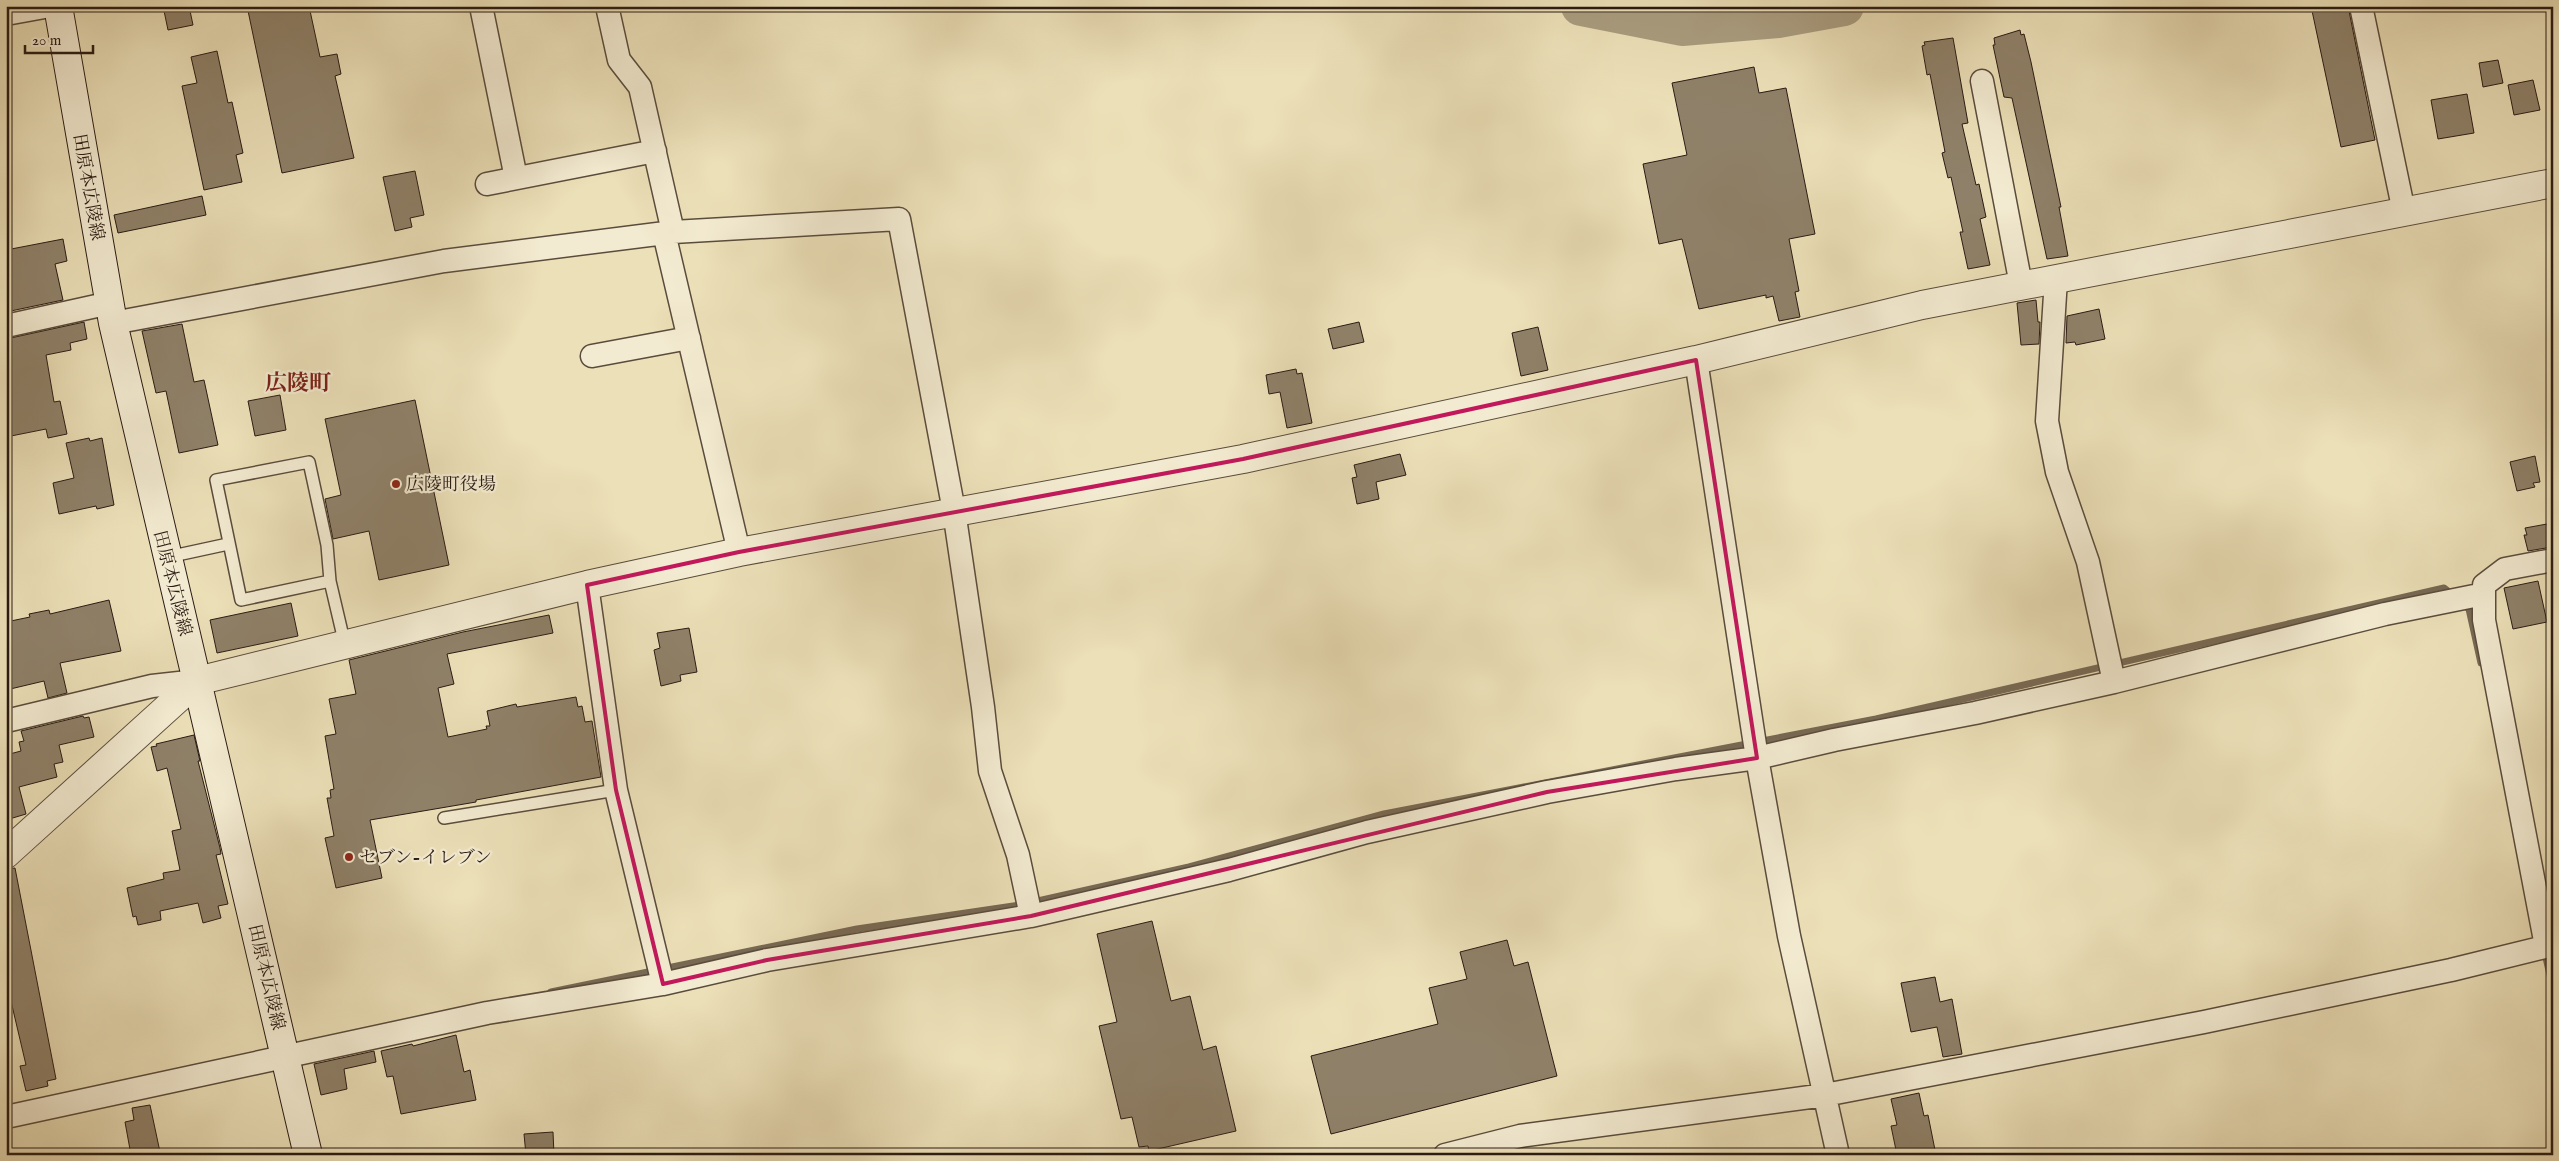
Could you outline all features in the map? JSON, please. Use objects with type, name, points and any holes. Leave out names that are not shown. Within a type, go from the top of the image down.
[{"type":"street","points":[[6,14],[50,6]]},
{"type":"street","name":"田原本広陵線","points":[[58,6],[111,313],[308,1155]]},
{"type":"street","points":[[481,6],[516,178]]},
{"type":"street","points":[[607,6],[619,60],[640,87],[655,150],[668,233],[689,338],[739,552]]},
{"type":"street","points":[[2361,6],[2404,212]]},
{"type":"street","points":[[1982,81],[2021,285]]},
{"type":"street","points":[[488,184],[655,150]]},
{"type":"street","points":[[6,721],[152,686],[197,681],[588,585],[739,552],[1243,458],[1696,360],[1922,305],[2553,182]]},
{"type":"street","points":[[6,326],[111,313],[444,261],[668,233],[899,220],[954,511],[983,707],[990,772],[1018,855],[1031,916]]},
{"type":"street","points":[[2056,279],[2047,421],[2057,472],[2088,562],[2114,682]]},
{"type":"street","points":[[592,356],[689,338]]},
{"type":"street","points":[[1696,360],[1758,758],[1790,936],[1838,1155]]},
{"type":"street","points":[[1445,1155],[1520,1136],[1824,1095],[2232,1016],[2451,970],[2542,947],[2484,620],[2484,585],[2505,569],[2553,560]]},
{"type":"street","points":[[588,585],[616,790],[664,984]]},
{"type":"street","points":[[6,1117],[487,1013],[664,984],[767,960],[1031,916],[1229,870],[1366,832],[1538,794],[1676,768],[1758,758],[2114,682],[2255,645],[2484,594]]},
{"type":"street","points":[[6,854],[197,681]]},
{"type":"lane","points":[[330,581],[241,600],[216,480],[309,462],[327,545],[330,581],[345,645]]},
{"type":"lane","points":[[167,558],[228,544]]},
{"type":"lane","points":[[444,818],[616,790]]},
{"type":"highlighted area","points":[[1696,360],[1757,758],[1547,792],[1031,916],[767,960],[663,984],[616,790],[587,585],[739,552],[1243,459]]},
{"type":"building","points":[[163,6],[189,6],[193,25],[168,30]]},
{"type":"building","points":[[247,6],[309,6],[320,57],[337,54],[341,74],[335,76],[354,158],[282,173]]},
{"type":"building","points":[[2311,6],[2348,6],[2375,140],[2341,147]]},
{"type":"building","points":[[2020,30],[2021,35],[2024,34],[2031,62],[2061,207],[2059,207],[2068,256],[2047,259],[2012,98],[2004,97],[1993,45],[1995,45],[1994,38]]},
{"type":"building","points":[[1953,38],[1968,123],[1962,124],[1976,185],[1979,184],[1986,217],[1980,219],[1990,265],[1968,269],[1960,232],[1963,232],[1951,177],[1948,178],[1942,153],[1945,152],[1930,74],[1927,75],[1922,46],[1925,45],[1924,42]]},
{"type":"building","points":[[217,51],[228,103],[232,102],[243,153],[236,155],[242,182],[204,190],[182,86],[197,83],[191,57]]},
{"type":"building","points":[[2498,60],[2503,83],[2483,87],[2479,63]]},
{"type":"building","points":[[1754,67],[1759,93],[1786,88],[1815,234],[1789,239],[1799,291],[1795,292],[1800,317],[1779,321],[1773,296],[1766,298],[1766,295],[1699,309],[1682,239],[1659,244],[1643,164],[1687,155],[1672,83]]},
{"type":"building","points":[[2533,80],[2540,110],[2514,115],[2508,85]]},
{"type":"building","points":[[2467,94],[2474,133],[2438,139],[2431,100]]},
{"type":"building","points":[[415,171],[424,215],[410,218],[412,227],[395,231],[383,177]]},
{"type":"building","points":[[202,196],[206,215],[118,233],[114,215]]},
{"type":"building","points":[[63,239],[67,261],[55,264],[63,300],[6,312],[6,250]]},
{"type":"building","points":[[2036,300],[2038,322],[2040,322],[2039,344],[2021,345],[2017,303]]},
{"type":"building","points":[[2099,309],[2105,339],[2076,345],[2075,342],[2066,343],[2067,316]]},
{"type":"building","points":[[84,322],[87,339],[70,343],[71,350],[46,355],[54,402],[60,401],[67,434],[48,438],[46,429],[6,437],[6,339]]},
{"type":"building","points":[[1359,322],[1364,342],[1333,349],[1328,329]]},
{"type":"building","points":[[182,324],[194,382],[204,380],[218,445],[179,453],[166,391],[156,393],[142,331]]},
{"type":"building","points":[[1538,327],[1548,370],[1521,376],[1512,333]]},
{"type":"building","points":[[1296,369],[1297,374],[1302,373],[1312,423],[1287,428],[1280,392],[1269,394],[1266,375]]},
{"type":"building","points":[[280,395],[286,430],[255,436],[248,401]]},
{"type":"building","name":"広陵町役場","points":[[415,400],[449,565],[379,580],[369,531],[333,539],[325,499],[341,495],[325,419]]},
{"type":"building","points":[[89,438],[90,441],[102,438],[114,505],[97,509],[96,506],[59,514],[53,483],[74,478],[66,443]]},
{"type":"building","points":[[1400,454],[1406,475],[1376,482],[1379,499],[1357,504],[1352,478],[1357,477],[1354,465]]},
{"type":"building","points":[[2535,456],[2540,482],[2533,483],[2535,487],[2517,491],[2510,462]]},
{"type":"building","points":[[2547,524],[2552,547],[2528,551],[2524,535],[2527,535],[2525,528]]},
{"type":"building","points":[[2538,581],[2547,622],[2513,629],[2504,588]]},
{"type":"building","points":[[109,600],[121,651],[60,663],[67,693],[48,698],[44,681],[6,690],[6,622],[30,617],[29,614],[49,610],[50,614]]},
{"type":"building","points":[[291,603],[298,636],[217,653],[210,620]]},
{"type":"building","points":[[549,615],[553,633],[447,654],[454,684],[438,688],[448,737],[487,729],[486,726],[490,726],[487,711],[516,704],[517,707],[576,697],[578,707],[582,706],[585,722],[592,721],[601,777],[476,800],[476,802],[370,820],[382,878],[336,888],[325,838],[334,836],[327,798],[331,798],[330,790],[334,789],[325,736],[336,734],[329,699],[356,694],[349,660],[463,632]]},
{"type":"building","points":[[689,628],[697,672],[680,675],[681,681],[661,686],[654,650],[660,648],[657,633]]},
{"type":"building","points":[[83,716],[84,718],[89,717],[94,737],[59,745],[63,762],[54,764],[57,777],[19,787],[26,814],[6,820],[6,755],[21,751],[19,742],[24,741],[21,731]]},
{"type":"building","points":[[194,735],[200,761],[198,761],[220,848],[221,854],[216,855],[228,904],[218,906],[221,918],[203,923],[198,903],[160,911],[161,920],[138,925],[136,916],[133,917],[127,888],[164,879],[163,873],[180,870],[172,831],[181,829],[167,768],[157,771],[151,747],[157,746],[156,744]]},
{"type":"building","points":[[15,868],[56,1079],[47,1081],[48,1086],[26,1091],[20,1066],[26,1065],[6,980],[6,869]]},
{"type":"building","points":[[1152,921],[1171,1001],[1190,996],[1203,1050],[1216,1046],[1236,1131],[1149,1151],[1148,1146],[1139,1147],[1132,1117],[1121,1119],[1099,1026],[1117,1022],[1097,934]]},
{"type":"building","points":[[1507,940],[1514,966],[1528,962],[1557,1076],[1331,1134],[1311,1056],[1438,1024],[1429,988],[1467,979],[1460,952]]},
{"type":"building","points":[[1935,977],[1940,1002],[1952,999],[1962,1054],[1943,1057],[1937,1027],[1911,1032],[1901,983]]},
{"type":"building","points":[[456,1035],[464,1072],[470,1070],[476,1100],[401,1114],[393,1076],[387,1077],[381,1051],[412,1044],[413,1046]]},
{"type":"building","points":[[374,1051],[376,1062],[344,1069],[347,1089],[321,1095],[314,1064]]},
{"type":"building","points":[[1919,1093],[1924,1116],[1928,1115],[1936,1155],[1897,1155],[1891,1126],[1897,1125],[1891,1099]]},
{"type":"building","points":[[150,1105],[160,1152],[131,1155],[125,1122],[134,1120],[132,1108]]},
{"type":"building","points":[[553,1132],[554,1155],[526,1155],[524,1134]]},
{"type":"waterway","points":[[1581,6],[1682,26],[1778,18],[1844,6]]},
{"type":"waterway","points":[[551,992],[857,929],[1020,905],[1189,867],[1384,814],[1876,719],[2444,588],[2454,596]]},
{"type":"waterway","points":[[2462,603],[2469,609],[2481,663]]},
{"type":"waterway","points":[[2544,949],[2553,988]]},
{"type":"place","name":"広陵町役場","points":[[396,484]]},
{"type":"place","name":"セブン-イレブン","points":[[349,857]]},
{"type":"district","name":"広陵町","points":[[298,382]]}]
